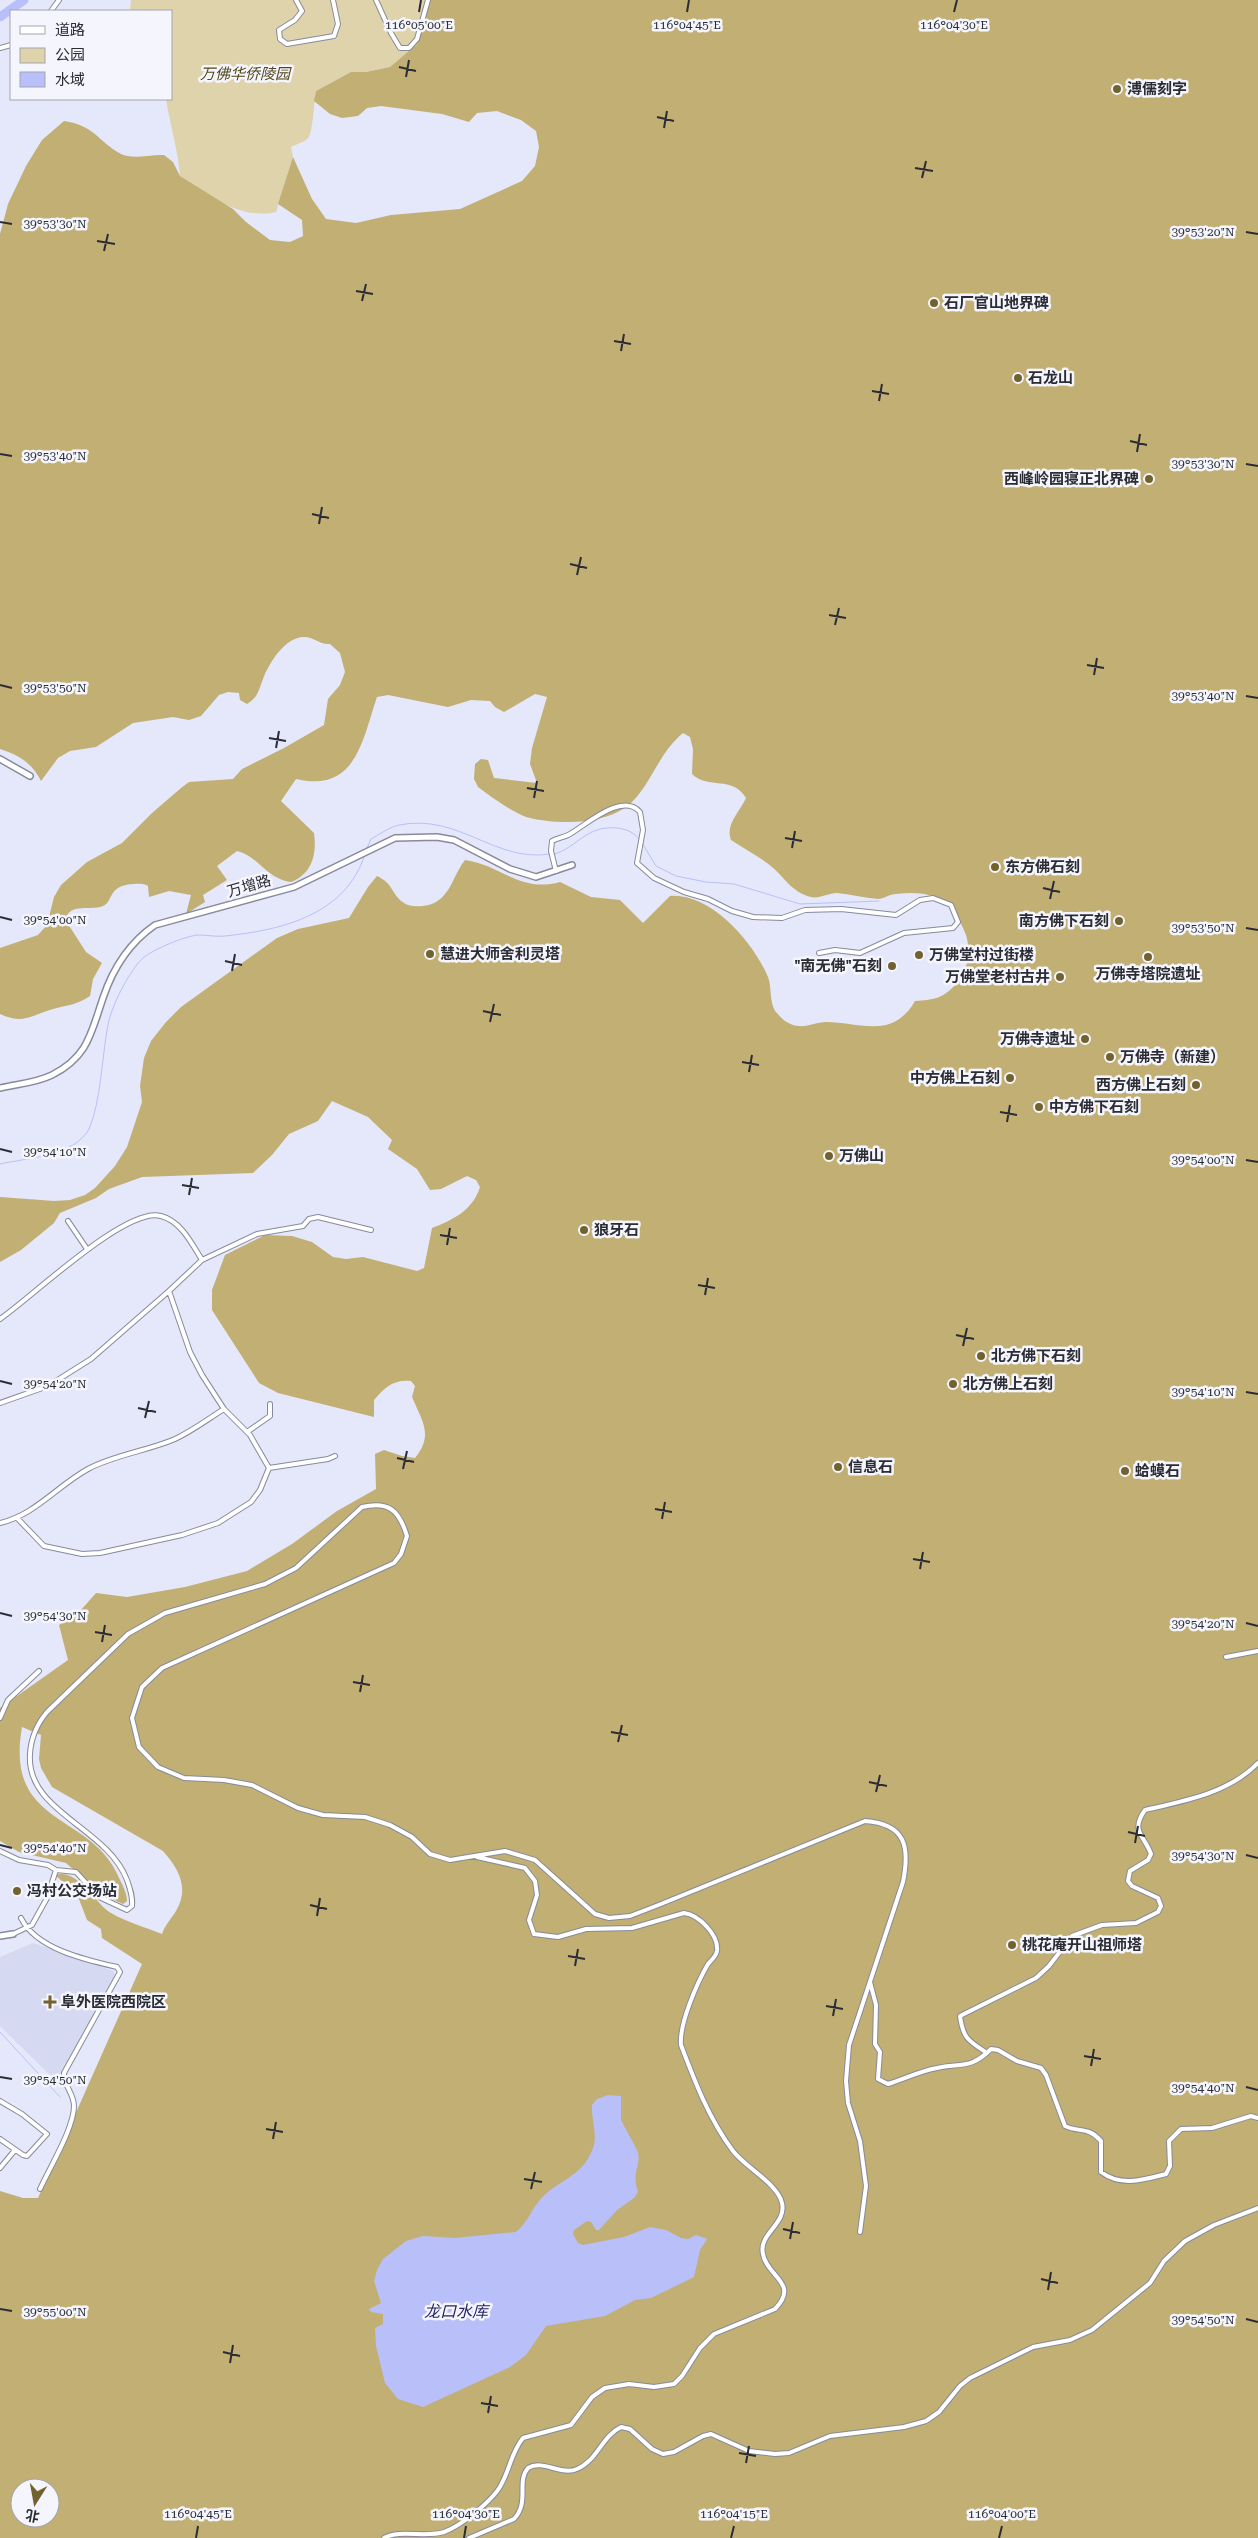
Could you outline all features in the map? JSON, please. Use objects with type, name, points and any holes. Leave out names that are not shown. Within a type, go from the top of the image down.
[{"type":"street","points":[[296,0],[302,11],[300,16],[279,30],[280,39],[287,44],[334,36],[338,24],[333,0]]},
{"type":"street","points":[[376,0],[400,48],[409,48],[417,39],[428,0]]},
{"type":"street","points":[[0,759],[30,776]]},
{"type":"street","points":[[556,871],[551,850],[552,841],[568,835],[617,805],[633,807],[640,812],[643,824],[637,863],[654,878],[684,892],[708,899],[732,911],[753,917],[782,918],[805,910],[841,909],[896,915],[920,900],[933,898],[951,906],[958,922],[953,928],[926,929],[904,933],[860,953],[835,950],[818,953]]},
{"type":"street","name":"万增路","points":[[0,1088],[51,1076],[70,1064],[83,1052],[91,1037],[104,996],[118,965],[129,946],[140,935],[156,925],[294,887],[395,838],[437,837],[454,840],[519,872],[536,876],[556,871],[572,864]]},
{"type":"street","points":[[0,1319],[87,1249],[121,1228],[155,1215],[162,1216],[181,1229],[202,1260]]},
{"type":"street","points":[[0,1403],[29,1394],[69,1375],[91,1359],[202,1260],[257,1234],[303,1226],[309,1219],[318,1217],[371,1230]]},
{"type":"street","points":[[68,1221],[87,1249]]},
{"type":"street","points":[[169,1291],[190,1352],[224,1409],[247,1432],[269,1468]]},
{"type":"street","points":[[247,1432],[270,1416],[270,1404]]},
{"type":"street","points":[[0,1523],[18,1519],[41,1504],[56,1490],[88,1469],[176,1438],[224,1409]]},
{"type":"street","points":[[269,1468],[328,1459],[335,1456]]},
{"type":"street","points":[[18,1519],[44,1546],[82,1554],[100,1553],[182,1536],[218,1523],[251,1502],[260,1490],[269,1468]]},
{"type":"street","points":[[0,1851],[19,1860],[48,1865],[56,1870],[76,1872],[99,1897],[128,1910],[132,1906],[133,1897],[117,1862],[97,1839],[48,1800],[32,1775],[30,1762],[32,1741],[37,1725],[47,1712],[128,1634],[165,1613],[273,1580],[296,1568],[362,1507],[375,1504],[386,1505],[397,1514],[407,1536],[401,1554],[394,1562],[162,1668],[142,1687],[132,1718],[139,1747],[158,1767],[184,1778],[224,1780],[252,1786],[298,1808],[323,1816],[365,1817],[390,1824],[412,1837],[430,1854],[450,1860],[505,1851],[535,1860],[589,1910],[609,1918],[630,1916],[865,1821],[882,1823],[898,1831],[906,1846],[906,1865],[903,1882],[849,2045],[846,2081],[848,2103],[860,2141],[866,2186],[860,2232]]},
{"type":"street","points":[[1226,1657],[1258,1651]]},
{"type":"street","points":[[0,1718],[8,1700],[39,1671]]},
{"type":"street","points":[[987,2053],[967,2039],[960,2016],[1036,1978],[1049,1966],[1072,1936],[1102,1925],[1136,1922],[1158,1912],[1161,1906],[1158,1898],[1132,1886],[1128,1880],[1130,1871],[1148,1860],[1151,1854],[1138,1832],[1139,1818],[1145,1810],[1190,1800],[1239,1780],[1258,1762]]},
{"type":"street","points":[[384,2538],[397,2534],[431,2536],[456,2526],[492,2497],[501,2486],[513,2452],[523,2438],[571,2425],[592,2397],[605,2388],[629,2384],[654,2386],[674,2384],[682,2376],[700,2348],[714,2334],[775,2309],[782,2302],[785,2293],[784,2286],[765,2260],[762,2250],[766,2238],[782,2216],[782,2200],[775,2191],[734,2153],[718,2129],[681,2045],[680,2036],[686,2016],[708,1964],[717,1954],[717,1944],[713,1936],[702,1921],[692,1914],[684,1913],[632,1928],[586,1929],[558,1937],[534,1934],[528,1920],[537,1895],[535,1881],[525,1868],[475,1857]]},
{"type":"street","points":[[0,1936],[13,1934],[32,1925],[47,1898],[56,1870]]},
{"type":"street","points":[[21,1918],[28,1928],[54,1949],[117,1967],[120,1972],[64,2073],[65,2082],[74,2100],[74,2110],[67,2133],[40,2189]]},
{"type":"street","points":[[870,1980],[876,2005],[875,2044],[880,2052],[878,2079],[888,2084],[936,2068],[966,2066],[978,2062],[991,2050],[998,2050],[1017,2061],[1041,2068],[1046,2075],[1064,2126],[1072,2129],[1088,2130],[1101,2141],[1101,2172],[1111,2180],[1133,2182],[1166,2174],[1170,2166],[1169,2141],[1181,2128],[1212,2128],[1251,2116],[1258,2118]]},
{"type":"street","points":[[0,2101],[22,2114],[47,2134],[26,2156],[0,2138]]},
{"type":"street","points":[[0,2168],[15,2150]]},
{"type":"street","points":[[469,2538],[514,2519],[519,2513],[524,2498],[523,2478],[528,2468],[538,2464],[564,2470],[578,2469],[587,2463],[608,2437],[621,2427],[630,2429],[652,2450],[663,2454],[674,2452],[702,2436],[711,2434],[749,2451],[776,2454],[789,2452],[830,2436],[904,2427],[926,2421],[939,2412],[960,2386],[970,2378],[1033,2347],[1070,2340],[1092,2330],[1150,2283],[1164,2261],[1185,2241],[1214,2225],[1258,2208]]},
{"type":"shaded area","points":[[429,0],[1258,0],[1258,2538],[0,2538],[0,2191],[23,2198],[38,2198],[142,1964],[102,1938],[101,1929],[87,1920],[77,1894],[55,1875],[63,1874],[78,1881],[111,1913],[162,1934],[180,1903],[182,1886],[177,1871],[163,1851],[52,1787],[41,1768],[39,1759],[41,1735],[22,1727],[20,1760],[26,1784],[38,1802],[54,1816],[91,1841],[107,1858],[126,1893],[127,1901],[123,1904],[100,1893],[66,1863],[19,1852],[0,1841],[0,1708],[68,1660],[59,1625],[80,1611],[96,1593],[127,1597],[185,1587],[247,1571],[292,1544],[337,1511],[376,1489],[375,1454],[384,1450],[415,1458],[421,1450],[425,1435],[424,1428],[412,1397],[415,1386],[411,1381],[400,1381],[382,1391],[374,1400],[374,1417],[278,1393],[259,1383],[212,1310],[212,1290],[225,1255],[265,1235],[292,1236],[312,1242],[333,1257],[346,1259],[363,1257],[417,1271],[424,1268],[432,1228],[455,1218],[467,1208],[477,1195],[480,1187],[476,1180],[467,1176],[441,1189],[430,1190],[417,1169],[388,1149],[392,1140],[368,1117],[332,1101],[318,1121],[289,1134],[272,1155],[253,1173],[142,1177],[109,1189],[96,1198],[60,1213],[54,1223],[21,1250],[0,1262],[0,1197],[54,1201],[70,1200],[85,1195],[95,1188],[115,1166],[127,1147],[142,1102],[140,1086],[144,1058],[151,1041],[166,1022],[181,1007],[277,938],[298,929],[349,918],[377,876],[388,884],[401,901],[415,906],[432,904],[439,900],[449,889],[465,860],[533,884],[560,882],[591,897],[620,900],[643,923],[670,896],[685,897],[700,902],[729,922],[752,949],[768,977],[774,1010],[784,1020],[796,1026],[826,1022],[871,1026],[891,1024],[903,1016],[915,1001],[934,999],[948,992],[958,982],[968,960],[968,941],[961,923],[948,905],[940,900],[931,896],[909,893],[894,894],[878,899],[837,893],[817,897],[804,895],[792,887],[773,867],[731,840],[730,829],[732,823],[746,798],[734,787],[699,779],[692,774],[693,749],[690,737],[683,733],[668,749],[640,793],[623,809],[598,819],[556,822],[524,816],[478,787],[474,779],[475,764],[481,759],[488,760],[494,778],[537,783],[530,764],[532,748],[547,697],[535,694],[504,712],[495,707],[490,701],[471,700],[448,707],[388,695],[377,697],[361,746],[344,771],[332,778],[316,781],[296,779],[281,801],[314,833],[314,856],[304,874],[291,882],[282,880],[245,854],[237,851],[217,866],[227,880],[203,895],[205,902],[186,914],[191,895],[169,891],[149,897],[148,886],[144,884],[124,885],[114,891],[105,905],[95,908],[74,909],[67,915],[66,921],[86,952],[102,963],[93,979],[90,996],[76,1003],[22,1019],[15,1019],[0,1014],[0,948],[38,935],[47,925],[54,897],[61,885],[87,862],[122,843],[152,813],[189,782],[233,779],[242,769],[324,725],[328,699],[340,685],[345,672],[340,653],[330,644],[308,637],[297,638],[290,641],[279,652],[269,666],[256,696],[251,702],[247,704],[240,700],[239,693],[228,692],[219,695],[201,716],[189,720],[173,717],[133,723],[96,747],[70,751],[58,758],[41,781],[24,760],[0,749],[0,234],[8,204],[26,166],[42,140],[64,121],[83,126],[113,149],[126,156],[164,155],[173,162],[180,176],[233,209],[246,222],[270,240],[290,242],[303,236],[302,220],[278,204],[293,157],[312,199],[326,219],[356,223],[391,215],[460,209],[522,181],[535,166],[539,147],[536,131],[521,120],[497,111],[477,113],[469,122],[442,114],[381,106],[367,108],[358,116],[342,118],[330,114],[314,101],[316,91],[351,72],[366,72],[390,67],[417,44]]},
{"type":"shaded area","name":"阜外医院西院区","points":[[33,1943],[114,1971],[114,1979],[56,2081],[0,2026],[0,1957]]},
{"type":"green space","name":"万佛华侨陵园","points":[[131,0],[429,0],[417,44],[390,67],[366,72],[351,72],[316,91],[310,135],[305,141],[291,147],[293,157],[276,212],[262,214],[237,209],[225,204],[180,176],[178,156],[166,100],[172,100],[172,10],[130,10]]},
{"type":"water","name":"龙口水库","points":[[608,2095],[621,2096],[621,2120],[639,2157],[635,2179],[638,2192],[634,2198],[617,2210],[599,2230],[596,2230],[591,2222],[587,2221],[574,2230],[573,2234],[578,2243],[583,2245],[624,2237],[650,2227],[666,2230],[681,2238],[688,2239],[696,2235],[707,2239],[700,2250],[694,2277],[651,2298],[635,2300],[605,2316],[546,2326],[526,2355],[510,2367],[423,2407],[398,2399],[385,2383],[376,2346],[375,2328],[383,2324],[383,2314],[371,2312],[369,2309],[381,2303],[374,2281],[383,2259],[406,2241],[423,2236],[455,2238],[516,2232],[539,2201],[553,2188],[576,2173],[588,2158],[595,2138],[592,2105],[597,2099]]},
{"type":"waterway","points":[[0,17],[24,0]]},
{"type":"waterway","points":[[366,850],[371,839],[389,829],[399,825],[420,823],[459,831],[512,852],[530,855],[550,854]]},
{"type":"waterway","points":[[554,854],[564,850],[592,832],[604,828],[624,829],[630,831],[639,839]]},
{"type":"waterway","points":[[642,843],[656,866],[676,876],[706,882],[734,884],[800,904],[879,901]]},
{"type":"waterway","points":[[0,1164],[38,1157],[65,1149],[75,1144],[88,1131],[96,1106],[110,1017],[127,980],[143,958],[161,947],[192,936],[222,936],[247,933],[289,924],[309,916],[343,892],[356,875],[365,854]]},
{"type":"waterway","points":[[0,2032],[60,2097]]},
{"type":"place","name":"溥儒刻字","points":[[1117,89]]},
{"type":"place","name":"石厂官山地界碑","points":[[934,303]]},
{"type":"place","name":"石龙山","points":[[1018,378]]},
{"type":"place","name":"西峰岭园寝正北界碑","points":[[1149,479]]},
{"type":"place","name":"东方佛石刻","points":[[995,867]]},
{"type":"place","name":"南方佛下石刻","points":[[1119,921]]},
{"type":"place","name":"慧进大师舍利灵塔","points":[[430,954]]},
{"type":"place","name":"万佛堂村过街楼","points":[[919,955]]},
{"type":"place","name":"万佛寺塔院遗址","points":[[1148,957]]},
{"type":"place","name":"\"南无佛\"石刻","points":[[892,966]]},
{"type":"place","name":"万佛堂老村古井","points":[[1060,977]]},
{"type":"place","name":"万佛寺遗址","points":[[1085,1039]]},
{"type":"place","name":"万佛寺（新建）","points":[[1110,1057]]},
{"type":"place","name":"中方佛上石刻","points":[[1010,1078]]},
{"type":"place","name":"西方佛上石刻","points":[[1196,1085]]},
{"type":"place","name":"中方佛下石刻","points":[[1039,1107]]},
{"type":"place","name":"万佛山","points":[[829,1156]]},
{"type":"place","name":"狼牙石","points":[[584,1230]]},
{"type":"place","name":"北方佛下石刻","points":[[981,1356]]},
{"type":"place","name":"北方佛上石刻","points":[[953,1384]]},
{"type":"place","name":"信息石","points":[[838,1467]]},
{"type":"place","name":"蛤蟆石","points":[[1125,1471]]},
{"type":"place","name":"冯村公交场站","points":[[17,1891]]},
{"type":"place","name":"桃花庵开山祖师塔","points":[[1012,1945]]},
{"type":"place","name":"阜外医院西院区","points":[[50,2002]]}]
